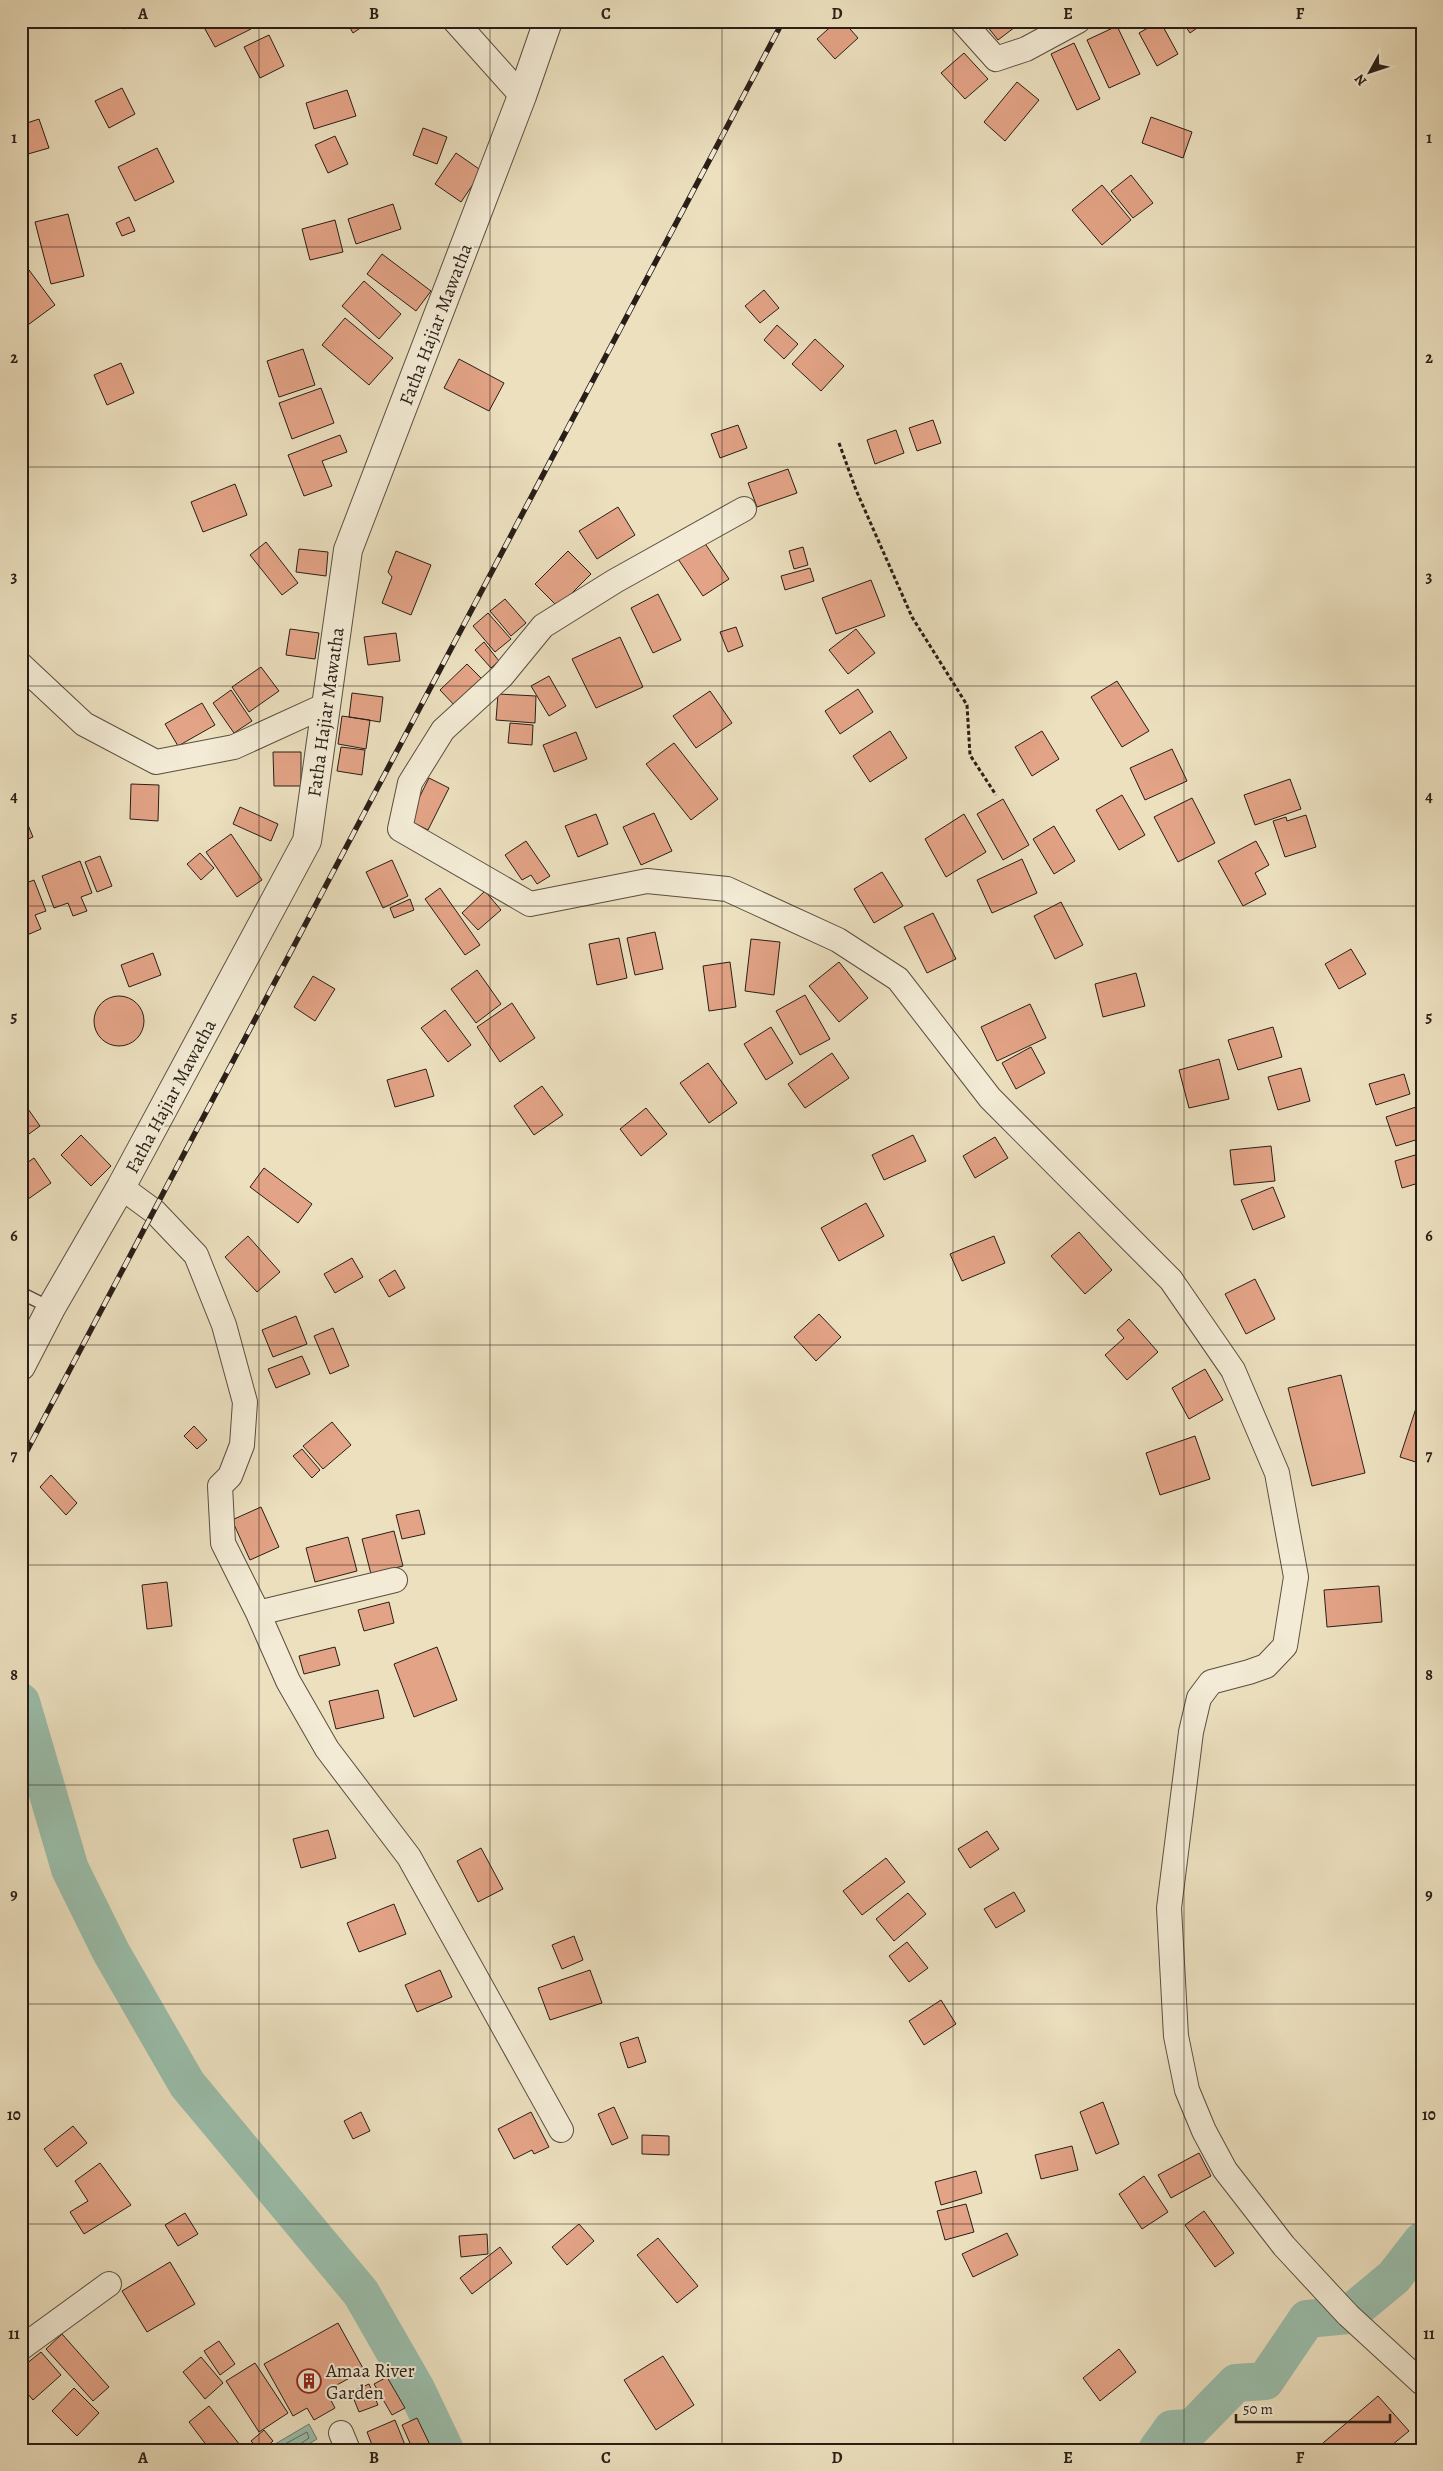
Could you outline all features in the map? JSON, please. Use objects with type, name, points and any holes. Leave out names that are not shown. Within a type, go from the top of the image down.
[{"type":"street","points":[[455,21],[522,96]]},
{"type":"street","name":"Fatha Hajiar Mawatha","points":[[21,1366],[51,1308],[121,1188],[307,841],[348,550],[522,96],[548,21]]},
{"type":"street","points":[[962,21],[996,59],[1026,49],[1078,21]]},
{"type":"street","points":[[744,509],[615,580],[543,626],[502,676],[443,730],[410,783],[400,828],[530,904],[647,881],[727,889],[838,940],[898,979],[990,1098],[1171,1280],[1233,1370],[1277,1473],[1296,1577],[1285,1646],[1266,1666],[1211,1682],[1199,1698],[1191,1732],[1169,1908],[1176,2036],[1187,2090],[1204,2131],[1225,2170],[1284,2246],[1348,2315],[1422,2382]]},
{"type":"street","points":[[21,665],[84,724],[156,762],[234,747],[326,705]]},
{"type":"street","points":[[121,1188],[155,1212],[196,1255],[224,1325],[245,1402],[242,1445],[230,1476],[220,1486],[223,1543],[258,1613],[288,1681],[327,1749],[409,1857],[561,2130]]},
{"type":"street","points":[[258,1613],[394,1580]]},
{"type":"street","points":[[21,2348],[109,2284]]},
{"type":"lane","points":[[21,1292],[51,1308]]},
{"type":"path","points":[[839,443],[856,490],[912,617],[967,704],[970,755],[996,795]]},
{"type":"water","points":[[309,2424],[317,2439],[299,2450],[265,2450]]},
{"type":"building","points":[[120,21],[140,21],[124,29]]},
{"type":"building","points":[[220,21],[246,21],[251,29],[215,47],[205,29]]},
{"type":"building","points":[[346,21],[371,21],[353,33]]},
{"type":"building","points":[[837,21],[843,21],[858,38],[835,59],[817,39]]},
{"type":"building","points":[[983,21],[1023,21],[998,40]]},
{"type":"building","points":[[1160,21],[1178,54],[1157,66],[1139,33]]},
{"type":"building","points":[[1182,21],[1207,21],[1190,33]]},
{"type":"building","points":[[1117,26],[1140,74],[1109,88],[1087,40]]},
{"type":"building","points":[[269,35],[284,66],[260,78],[244,47]]},
{"type":"building","points":[[1074,43],[1100,99],[1077,110],[1051,54]]},
{"type":"building","points":[[964,53],[988,79],[965,99],[941,73]]},
{"type":"building","points":[[1017,82],[1039,100],[1005,141],[984,122]]},
{"type":"building","points":[[122,88],[135,114],[109,128],[95,101]]},
{"type":"building","points":[[347,90],[356,116],[314,129],[306,103]]},
{"type":"building","points":[[1151,117],[1192,132],[1183,158],[1142,143]]},
{"type":"building","points":[[39,119],[49,148],[21,156],[21,125]]},
{"type":"building","points":[[423,128],[447,137],[437,164],[413,155]]},
{"type":"building","points":[[335,136],[348,164],[328,173],[315,145]]},
{"type":"building","points":[[157,148],[174,182],[135,201],[118,167]]},
{"type":"building","points":[[456,153],[482,171],[461,202],[435,184]]},
{"type":"building","points":[[1131,175],[1153,203],[1133,218],[1111,191]]},
{"type":"building","points":[[1102,185],[1131,220],[1102,245],[1072,210]]},
{"type":"building","points":[[393,204],[401,229],[356,244],[348,219]]},
{"type":"building","points":[[68,214],[84,276],[51,284],[35,222]]},
{"type":"building","points":[[129,217],[135,231],[122,236],[116,223]]},
{"type":"building","points":[[335,220],[343,252],[310,260],[302,229]]},
{"type":"building","points":[[382,254],[431,291],[416,311],[367,274]]},
{"type":"building","points":[[29,270],[55,305],[21,330],[21,276]]},
{"type":"building","points":[[364,281],[401,314],[379,339],[342,306]]},
{"type":"building","points":[[764,290],[779,308],[760,323],[745,306]]},
{"type":"building","points":[[345,318],[393,358],[369,385],[322,345]]},
{"type":"building","points":[[777,325],[798,344],[784,359],[764,340]]},
{"type":"building","points":[[815,339],[844,366],[821,391],[792,364]]},
{"type":"building","points":[[303,349],[315,385],[279,397],[267,361]]},
{"type":"building","points":[[459,359],[504,383],[489,411],[444,388]]},
{"type":"building","points":[[121,363],[134,393],[107,405],[94,375]]},
{"type":"building","points":[[321,388],[334,423],[292,439],[279,403]]},
{"type":"building","points":[[933,420],[941,443],[917,451],[909,428]]},
{"type":"building","points":[[738,425],[747,448],[720,458],[711,434]]},
{"type":"building","points":[[896,430],[904,453],[875,464],[867,440]]},
{"type":"building","points":[[340,435],[347,452],[322,461],[332,486],[304,496],[288,455]]},
{"type":"building","points":[[788,469],[797,493],[757,507],[748,483]]},
{"type":"building","points":[[235,484],[247,515],[203,532],[191,502]]},
{"type":"building","points":[[618,507],[635,535],[597,559],[579,531]]},
{"type":"building","points":[[266,542],[298,583],[282,595],[250,555]]},
{"type":"building","points":[[704,542],[729,579],[703,596],[678,559]]},
{"type":"building","points":[[803,547],[808,565],[794,569],[789,551]]},
{"type":"building","points":[[299,549],[328,552],[326,576],[296,572]]},
{"type":"building","points":[[396,551],[431,565],[411,615],[382,603],[392,577],[388,572]]},
{"type":"building","points":[[568,551],[591,574],[558,607],[535,584]]},
{"type":"building","points":[[810,568],[814,581],[785,590],[781,576]]},
{"type":"building","points":[[871,580],[885,616],[836,634],[822,598]]},
{"type":"building","points":[[658,594],[681,640],[653,653],[631,608]]},
{"type":"building","points":[[505,599],[526,623],[511,636],[490,611]]},
{"type":"building","points":[[488,613],[511,639],[495,652],[473,626]]},
{"type":"building","points":[[736,627],[743,646],[728,652],[720,632]]},
{"type":"building","points":[[290,629],[319,633],[315,659],[286,655]]},
{"type":"building","points":[[856,629],[875,653],[848,674],[829,650]]},
{"type":"building","points":[[396,633],[400,661],[368,665],[364,637]]},
{"type":"building","points":[[620,637],[643,687],[596,708],[572,659]]},
{"type":"building","points":[[484,642],[499,661],[491,668],[475,650]]},
{"type":"building","points":[[467,664],[484,681],[457,708],[440,690]]},
{"type":"building","points":[[261,667],[279,691],[249,712],[232,687]]},
{"type":"building","points":[[549,676],[566,706],[549,716],[531,686]]},
{"type":"building","points":[[1117,681],[1149,731],[1122,747],[1091,697]]},
{"type":"building","points":[[858,689],[873,712],[840,734],[825,711]]},
{"type":"building","points":[[231,690],[252,721],[234,733],[213,703]]},
{"type":"building","points":[[710,691],[732,723],[696,748],[673,716]]},
{"type":"building","points":[[352,693],[383,697],[380,722],[349,717]]},
{"type":"building","points":[[498,694],[536,696],[535,723],[496,720]]},
{"type":"building","points":[[202,703],[215,725],[178,746],[165,724]]},
{"type":"building","points":[[342,716],[370,720],[366,749],[338,744]]},
{"type":"building","points":[[510,723],[533,725],[532,745],[508,743]]},
{"type":"building","points":[[890,731],[907,758],[870,782],[853,756]]},
{"type":"building","points":[[1042,731],[1059,759],[1032,776],[1015,747]]},
{"type":"building","points":[[576,732],[587,759],[554,772],[543,745]]},
{"type":"building","points":[[674,743],[718,799],[691,820],[646,764]]},
{"type":"building","points":[[341,747],[365,750],[362,775],[337,771]]},
{"type":"building","points":[[1172,749],[1187,781],[1145,800],[1130,768]]},
{"type":"building","points":[[273,752],[301,752],[301,786],[274,786]]},
{"type":"building","points":[[429,778],[449,788],[428,830],[408,820]]},
{"type":"building","points":[[1290,779],[1301,809],[1255,825],[1244,795]]},
{"type":"building","points":[[131,784],[159,785],[158,821],[130,819]]},
{"type":"building","points":[[1122,795],[1145,835],[1119,850],[1096,810]]},
{"type":"building","points":[[1192,798],[1215,843],[1178,862],[1154,817]]},
{"type":"building","points":[[1003,799],[1029,845],[1003,860],[977,814]]},
{"type":"building","points":[[240,807],[278,824],[271,841],[233,824]]},
{"type":"building","points":[[21,808],[33,837],[21,842]]},
{"type":"building","points":[[654,813],[672,851],[641,865],[623,827]]},
{"type":"building","points":[[596,814],[608,844],[578,857],[565,826]]},
{"type":"building","points":[[964,814],[986,852],[946,877],[925,839]]},
{"type":"building","points":[[1306,815],[1316,847],[1285,857],[1273,821],[1286,817],[1287,821]]},
{"type":"building","points":[[1054,826],[1075,861],[1054,874],[1033,839]]},
{"type":"building","points":[[231,834],[262,880],[237,897],[206,852]]},
{"type":"building","points":[[526,841],[550,876],[537,884],[531,875],[522,880],[505,855]]},
{"type":"building","points":[[1256,841],[1269,865],[1255,873],[1266,894],[1243,906],[1218,861]]},
{"type":"building","points":[[200,853],[214,868],[201,880],[187,864]]},
{"type":"building","points":[[100,856],[112,886],[97,892],[85,862]]},
{"type":"building","points":[[1022,859],[1037,893],[992,913],[977,880]]},
{"type":"building","points":[[392,860],[408,896],[383,908],[366,872]]},
{"type":"building","points":[[80,861],[92,893],[81,897],[87,911],[73,916],[68,903],[54,908],[42,876]]},
{"type":"building","points":[[882,872],[903,906],[874,923],[854,889]]},
{"type":"building","points":[[34,880],[46,911],[35,915],[41,929],[27,935],[21,921],[21,885]]},
{"type":"building","points":[[440,888],[480,945],[465,955],[425,899]]},
{"type":"building","points":[[485,891],[501,910],[478,930],[462,913]]},
{"type":"building","points":[[410,899],[414,910],[394,918],[390,908]]},
{"type":"building","points":[[1061,902],[1083,945],[1055,959],[1034,916]]},
{"type":"building","points":[[933,913],[956,959],[927,973],[904,927]]},
{"type":"building","points":[[655,932],[663,969],[635,975],[627,938]]},
{"type":"building","points":[[619,938],[627,978],[597,985],[589,944]]},
{"type":"building","points":[[751,939],[780,942],[774,995],[745,991]]},
{"type":"building","points":[[1351,949],[1366,974],[1339,989],[1325,964]]},
{"type":"building","points":[[153,953],[161,975],[129,987],[121,965]]},
{"type":"building","points":[[730,962],[736,1007],[709,1011],[703,966]]},
{"type":"building","points":[[839,962],[868,998],[839,1022],[809,986]]},
{"type":"building","points":[[477,970],[501,1004],[476,1023],[451,989]]},
{"type":"building","points":[[1136,973],[1145,1006],[1103,1017],[1095,984]]},
{"type":"building","points":[[313,976],[335,989],[315,1021],[294,1007]]},
{"type":"building","points":[[805,995],[830,1039],[800,1055],[776,1011]]},
{"type":"building","points":[[119,996],[129,998],[137,1003],[142,1011],[144,1021],[142,1031],[137,1039],[129,1044],[119,1046],[109,1044],[101,1039],[96,1031],[94,1021],[96,1011],[101,1003],[109,998]]},
{"type":"building","points":[[512,1003],[535,1038],[500,1062],[477,1027]]},
{"type":"building","points":[[1030,1004],[1046,1038],[997,1061],[981,1027]]},
{"type":"building","points":[[445,1010],[471,1045],[448,1062],[421,1028]]},
{"type":"building","points":[[771,1027],[793,1063],[766,1080],[744,1044]]},
{"type":"building","points":[[1273,1027],[1282,1057],[1238,1070],[1228,1040]]},
{"type":"building","points":[[1031,1047],[1045,1073],[1016,1089],[1002,1063]]},
{"type":"building","points":[[832,1053],[849,1078],[805,1108],[788,1084]]},
{"type":"building","points":[[1219,1059],[1229,1099],[1189,1108],[1179,1070]]},
{"type":"building","points":[[708,1063],[737,1103],[709,1123],[680,1083]]},
{"type":"building","points":[[1301,1068],[1310,1101],[1278,1110],[1268,1077]]},
{"type":"building","points":[[426,1069],[434,1096],[395,1107],[387,1080]]},
{"type":"building","points":[[1404,1074],[1410,1094],[1376,1105],[1369,1084]]},
{"type":"building","points":[[542,1086],[563,1115],[534,1135],[514,1106]]},
{"type":"building","points":[[21,1099],[40,1126],[22,1139],[21,1137]]},
{"type":"building","points":[[1422,1105],[1422,1138],[1396,1146],[1386,1117]]},
{"type":"building","points":[[646,1108],[667,1134],[641,1156],[620,1129]]},
{"type":"building","points":[[81,1135],[111,1166],[91,1186],[61,1155]]},
{"type":"building","points":[[913,1135],[926,1161],[884,1180],[872,1155]]},
{"type":"building","points":[[995,1137],[1008,1158],[975,1178],[963,1156]]},
{"type":"building","points":[[1271,1146],[1275,1181],[1234,1185],[1230,1150]]},
{"type":"building","points":[[1422,1153],[1422,1182],[1402,1188],[1395,1161]]},
{"type":"building","points":[[34,1158],[51,1183],[21,1204],[21,1167]]},
{"type":"building","points":[[264,1168],[312,1204],[298,1223],[250,1187]]},
{"type":"building","points":[[1273,1187],[1285,1217],[1253,1230],[1241,1200]]},
{"type":"building","points":[[866,1203],[884,1236],[839,1261],[821,1228]]},
{"type":"building","points":[[1079,1232],[1112,1270],[1085,1294],[1051,1256]]},
{"type":"building","points":[[248,1236],[280,1272],[257,1292],[225,1257]]},
{"type":"building","points":[[994,1236],[1005,1263],[962,1281],[950,1254]]},
{"type":"building","points":[[352,1258],[363,1277],[335,1293],[324,1274]]},
{"type":"building","points":[[395,1270],[405,1288],[389,1297],[379,1280]]},
{"type":"building","points":[[1255,1279],[1275,1319],[1246,1334],[1225,1294]]},
{"type":"building","points":[[819,1314],[841,1337],[816,1361],[794,1337]]},
{"type":"building","points":[[296,1316],[307,1344],[273,1357],[262,1330]]},
{"type":"building","points":[[1129,1319],[1158,1352],[1127,1380],[1105,1355],[1124,1338],[1117,1330]]},
{"type":"building","points":[[333,1328],[349,1366],[330,1374],[314,1336]]},
{"type":"building","points":[[302,1356],[310,1374],[276,1388],[268,1369]]},
{"type":"building","points":[[1205,1369],[1223,1400],[1189,1419],[1172,1388]]},
{"type":"building","points":[[1341,1375],[1365,1473],[1312,1486],[1288,1388]]},
{"type":"building","points":[[1418,1402],[1422,1403],[1422,1464],[1400,1457]]},
{"type":"building","points":[[332,1422],[351,1445],[323,1469],[303,1446]]},
{"type":"building","points":[[194,1426],[207,1440],[197,1449],[184,1436]]},
{"type":"building","points":[[1195,1436],[1210,1479],[1160,1495],[1146,1453]]},
{"type":"building","points":[[302,1449],[320,1470],[312,1478],[293,1456]]},
{"type":"building","points":[[51,1475],[77,1503],[66,1515],[40,1487]]},
{"type":"building","points":[[261,1507],[279,1547],[250,1560],[232,1520]]},
{"type":"building","points":[[419,1510],[425,1534],[402,1539],[396,1515]]},
{"type":"building","points":[[394,1531],[403,1566],[371,1574],[362,1539]]},
{"type":"building","points":[[348,1537],[357,1571],[315,1582],[306,1548]]},
{"type":"building","points":[[167,1582],[172,1626],[147,1629],[142,1585]]},
{"type":"building","points":[[1379,1586],[1382,1622],[1327,1627],[1324,1590]]},
{"type":"building","points":[[389,1602],[394,1623],[364,1631],[358,1610]]},
{"type":"building","points":[[335,1647],[340,1665],[304,1674],[299,1656]]},
{"type":"building","points":[[437,1647],[457,1700],[414,1717],[394,1664]]},
{"type":"building","points":[[378,1690],[384,1718],[336,1729],[329,1701]]},
{"type":"building","points":[[328,1830],[336,1858],[301,1868],[293,1839]]},
{"type":"building","points":[[987,1831],[999,1849],[970,1868],[958,1849]]},
{"type":"building","points":[[481,1848],[503,1889],[478,1902],[457,1861]]},
{"type":"building","points":[[886,1858],[905,1882],[862,1915],[843,1891]]},
{"type":"building","points":[[1014,1892],[1025,1911],[996,1928],[984,1909]]},
{"type":"building","points":[[908,1893],[926,1914],[894,1941],[876,1919]]},
{"type":"building","points":[[394,1904],[406,1934],[359,1952],[347,1923]]},
{"type":"building","points":[[574,1936],[583,1960],[562,1969],[552,1945]]},
{"type":"building","points":[[907,1942],[928,1968],[909,1982],[889,1956]]},
{"type":"building","points":[[440,1970],[452,1997],[417,2012],[405,1985]]},
{"type":"building","points":[[590,1970],[602,2003],[550,2020],[538,1988]]},
{"type":"building","points":[[941,2000],[956,2024],[924,2045],[909,2021]]},
{"type":"building","points":[[638,2037],[646,2062],[628,2068],[620,2043]]},
{"type":"building","points":[[1103,2102],[1119,2144],[1096,2154],[1080,2112]]},
{"type":"building","points":[[614,2107],[628,2138],[612,2145],[598,2114]]},
{"type":"building","points":[[361,2112],[370,2131],[353,2139],[344,2121]]},
{"type":"building","points":[[531,2112],[549,2147],[534,2154],[532,2150],[514,2159],[498,2129]]},
{"type":"building","points":[[73,2126],[87,2143],[57,2167],[44,2149]]},
{"type":"building","points":[[642,2135],[669,2136],[669,2155],[642,2154]]},
{"type":"building","points":[[1072,2146],[1078,2170],[1041,2179],[1035,2155]]},
{"type":"building","points":[[1199,2153],[1211,2176],[1171,2198],[1158,2175]]},
{"type":"building","points":[[100,2163],[131,2205],[84,2234],[70,2212],[88,2201],[75,2181]]},
{"type":"building","points":[[976,2171],[982,2193],[941,2205],[935,2182]]},
{"type":"building","points":[[1144,2176],[1168,2212],[1142,2229],[1119,2194]]},
{"type":"building","points":[[966,2204],[974,2232],[945,2240],[937,2211]]},
{"type":"building","points":[[1204,2211],[1234,2253],[1215,2267],[1185,2225]]},
{"type":"building","points":[[185,2213],[198,2234],[178,2246],[165,2225]]},
{"type":"building","points":[[579,2224],[594,2241],[567,2265],[552,2247]]},
{"type":"building","points":[[1007,2233],[1018,2255],[973,2277],[962,2254]]},
{"type":"building","points":[[487,2234],[488,2254],[461,2257],[459,2236]]},
{"type":"building","points":[[658,2238],[698,2286],[677,2303],[637,2255]]},
{"type":"building","points":[[500,2247],[512,2263],[472,2294],[460,2278]]},
{"type":"building","points":[[170,2262],[195,2304],[147,2332],[122,2291]]},
{"type":"building","name":"Amaa River Garden","points":[[338,2323],[364,2370],[326,2391],[335,2408],[314,2420],[307,2408],[293,2416],[264,2364]]},
{"type":"building","points":[[62,2334],[109,2387],[93,2401],[46,2349]]},
{"type":"building","points":[[219,2341],[235,2364],[220,2375],[204,2351]]},
{"type":"building","points":[[1119,2349],[1136,2372],[1100,2401],[1083,2378]]},
{"type":"building","points":[[41,2352],[61,2375],[33,2400],[21,2386],[21,2368]]},
{"type":"building","points":[[663,2356],[694,2405],[656,2430],[624,2380]]},
{"type":"building","points":[[201,2357],[223,2383],[205,2399],[183,2372]]},
{"type":"building","points":[[255,2363],[288,2413],[259,2432],[226,2381]]},
{"type":"building","points":[[387,2377],[405,2408],[392,2415],[374,2384]]},
{"type":"building","points":[[369,2384],[378,2405],[359,2412],[351,2392]]},
{"type":"building","points":[[74,2388],[99,2413],[77,2436],[52,2411]]},
{"type":"building","points":[[1378,2396],[1409,2431],[1386,2450],[1329,2450],[1323,2443]]},
{"type":"building","points":[[209,2406],[240,2445],[234,2450],[210,2450],[189,2422]]},
{"type":"building","points":[[417,2418],[431,2450],[413,2450],[402,2425]]},
{"type":"building","points":[[395,2420],[407,2450],[374,2450],[367,2432]]},
{"type":"building","points":[[264,2430],[273,2441],[263,2450],[259,2450],[251,2441]]},
{"type":"waterway","points":[[21,1702],[70,1869],[111,1952],[187,2084],[361,2293],[416,2389],[445,2450]]},
{"type":"waterway","points":[[1157,2450],[1172,2429],[1192,2428],[1236,2383],[1265,2381],[1307,2319],[1348,2315],[1394,2277],[1422,2241]]},
{"type":"railway","points":[[21,1462],[783,21]]},
{"type":"place","name":"Amaa River Garden","points":[[309,2381]]}]
